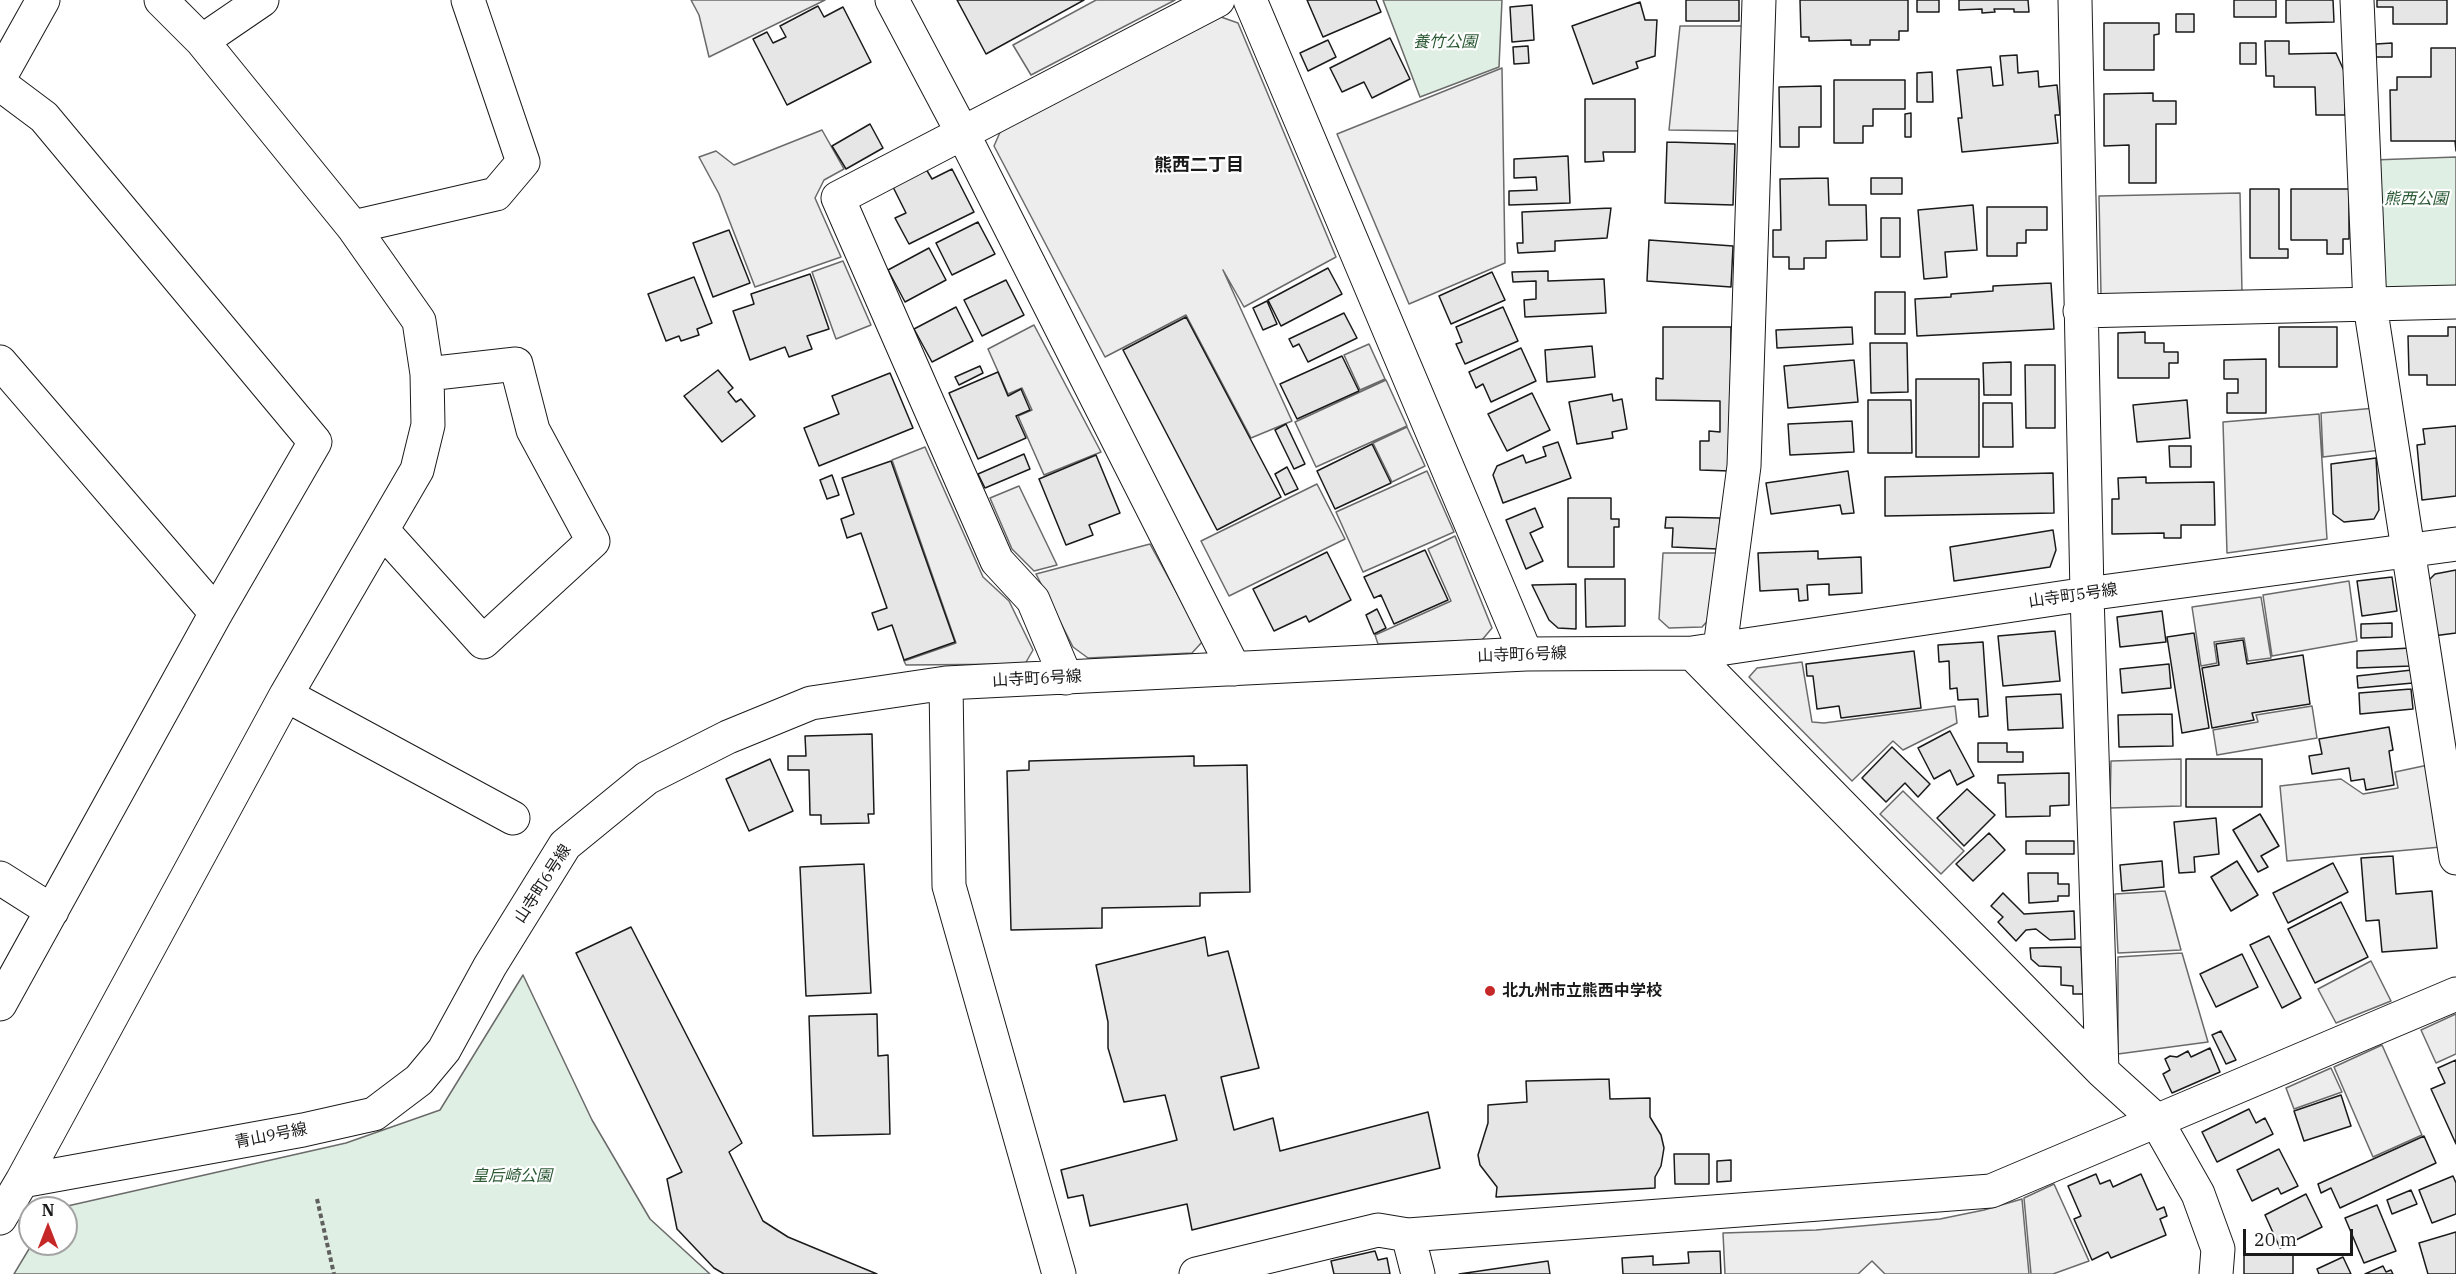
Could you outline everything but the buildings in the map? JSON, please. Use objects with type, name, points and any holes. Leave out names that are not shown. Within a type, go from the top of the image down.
[{"type":"street","points":[[0,77],[43,0]]},
{"type":"street","points":[[0,1218],[286,695],[417,470],[428,425],[427,374],[419,321],[354,227],[202,42],[161,0]]},
{"type":"street","points":[[202,42],[262,0]]},
{"type":"street","points":[[354,227],[496,194],[523,162],[468,0]]},
{"type":"street","points":[[892,0],[962,132],[1234,669]]},
{"type":"street","points":[[1066,678],[1033,600],[997,561],[838,198],[1218,0]]},
{"type":"street","points":[[1250,0],[1526,654]]},
{"type":"street","points":[[1759,0],[1744,466],[1706,651],[2102,1071],[2156,1120],[2198,1194],[2218,1249],[2216,1274]]},
{"type":"street","points":[[2074,0],[2086,594],[2102,1071]]},
{"type":"street","points":[[2357,0],[2370,305],[2456,858]]},
{"type":"street","points":[[0,84],[44,117],[315,442],[216,612],[0,1004]]},
{"type":"street","points":[[2080,311],[2456,302]]},
{"type":"street","points":[[0,362],[216,612]]},
{"type":"street","points":[[383,531],[483,642],[593,541],[533,430],[516,364],[427,374]]},
{"type":"street","name":"山寺町5号線","points":[[1706,651],[2086,594],[2456,543]]},
{"type":"street","name":"山寺町6号線","points":[[490,966],[566,845],[647,778],[728,737],[810,703],[946,683],[1526,654],[1706,651]]},
{"type":"street","points":[[946,683],[949,886],[1059,1274]]},
{"type":"street","points":[[286,695],[513,818]]},
{"type":"street","points":[[0,879],[51,910]]},
{"type":"street","name":"青山9号線","points":[[21,1181],[303,1131],[374,1114],[418,1080],[444,1050],[490,966]]},
{"type":"street","points":[[1196,1274],[1378,1230],[1408,1235],[1992,1191],[2456,994]]},
{"type":"street","points":[[1408,1235],[1418,1274]]},
{"type":"path","points":[[317,1199],[334,1274]]},
{"type":"green space","name":"養竹公園","points":[[1383,0],[1502,0],[1499,67],[1420,97]]},
{"type":"green space","name":"熊西公園","points":[[2456,157],[2456,287],[2380,290],[2373,160]]},
{"type":"green space","name":"皇后崎公園","points":[[523,975],[592,1120],[650,1219],[710,1274],[14,1274],[25,1256],[78,1256],[78,1204],[346,1143],[440,1110]]},
{"type":"shaded area","points":[[691,0],[825,0],[709,57],[699,15]]},
{"type":"shaded area","points":[[1096,0],[1175,0],[1031,75],[1013,45]]},
{"type":"shaded area","points":[[1221,17],[1238,23],[1336,257],[1244,307],[1223,270],[1292,421],[1251,438],[1186,315],[1105,357],[994,146],[1001,130]]},
{"type":"shaded area","points":[[1680,26],[1743,26],[1741,131],[1669,130]]},
{"type":"shaded area","points":[[1502,68],[1505,263],[1409,304],[1337,134]]},
{"type":"shaded area","points":[[822,130],[844,169],[824,180],[815,198],[841,257],[755,287],[719,194],[699,157],[716,151],[734,165]]},
{"type":"shaded area","points":[[2240,193],[2242,293],[2101,295],[2099,196]]},
{"type":"shaded area","points":[[843,261],[871,325],[836,339],[812,272]]},
{"type":"shaded area","points":[[1034,325],[1101,452],[1044,475],[1018,416],[1032,410],[1022,388],[1008,394],[988,349]]},
{"type":"shaded area","points":[[1369,344],[1385,379],[1360,390],[1344,355]]},
{"type":"shaded area","points":[[1386,380],[1407,426],[1316,467],[1295,422]]},
{"type":"shaded area","points":[[2375,408],[2381,450],[2323,457],[2321,413]]},
{"type":"shaded area","points":[[2319,414],[2327,539],[2227,553],[2223,422]]},
{"type":"shaded area","points":[[1407,427],[1425,466],[1392,482],[1373,443]]},
{"type":"shaded area","points":[[925,447],[983,577],[1009,601],[1033,650],[1025,664],[906,665],[904,661],[956,643],[892,460]]},
{"type":"shaded area","points":[[1427,471],[1454,532],[1363,572],[1336,512]]},
{"type":"shaded area","points":[[1317,484],[1345,539],[1229,596],[1201,541]]},
{"type":"shaded area","points":[[1019,486],[1057,565],[1034,571],[1012,549],[990,498]]},
{"type":"shaded area","points":[[1455,536],[1492,628],[1482,640],[1378,644],[1375,635],[1451,601],[1428,549]]},
{"type":"shaded area","points":[[1150,544],[1203,641],[1192,653],[1088,658],[1073,647],[1036,574]]},
{"type":"shaded area","points":[[1663,553],[1722,553],[1714,614],[1702,627],[1669,628],[1659,619]]},
{"type":"shaded area","points":[[2349,581],[2357,641],[2272,656],[2263,595]]},
{"type":"shaded area","points":[[2261,597],[2271,658],[2248,661],[2244,638],[2214,642],[2217,663],[2201,666],[2192,607]]},
{"type":"shaded area","points":[[1802,662],[1812,722],[1824,723],[1955,706],[1957,723],[1903,750],[1893,741],[1852,781],[1749,677],[1757,668]]},
{"type":"shaded area","points":[[2312,706],[2317,738],[2217,755],[2213,730],[2258,722],[2256,715]]},
{"type":"shaded area","points":[[2181,759],[2181,806],[2110,808],[2111,761]]},
{"type":"shaded area","points":[[2428,765],[2441,847],[2287,861],[2280,786],[2341,779],[2363,794],[2398,788],[2395,772]]},
{"type":"shaded area","points":[[1903,791],[1964,851],[1941,874],[1880,814]]},
{"type":"shaded area","points":[[2165,891],[2181,950],[2118,953],[2115,894]]},
{"type":"shaded area","points":[[2182,953],[2208,1042],[2118,1054],[2118,957]]},
{"type":"shaded area","points":[[2371,961],[2391,1001],[2336,1023],[2318,989]]},
{"type":"shaded area","points":[[2456,1014],[2456,1054],[2436,1063],[2421,1030]]},
{"type":"shaded area","points":[[2382,1045],[2422,1135],[2373,1157],[2334,1067]]},
{"type":"shaded area","points":[[2331,1068],[2342,1092],[2294,1109],[2286,1088]]},
{"type":"shaded area","points":[[2054,1184],[2089,1261],[2053,1274],[2031,1274],[2024,1198]]},
{"type":"shaded area","points":[[2022,1199],[2029,1274],[1885,1274],[1872,1261],[1858,1274],[1725,1274],[1723,1233],[1816,1230],[1940,1219]]},
{"type":"place","name":"北九州市立熊西中学校","points":[[1490,991]]},
{"type":"district","name":"熊西二丁目","points":[[1199,166]]}]
